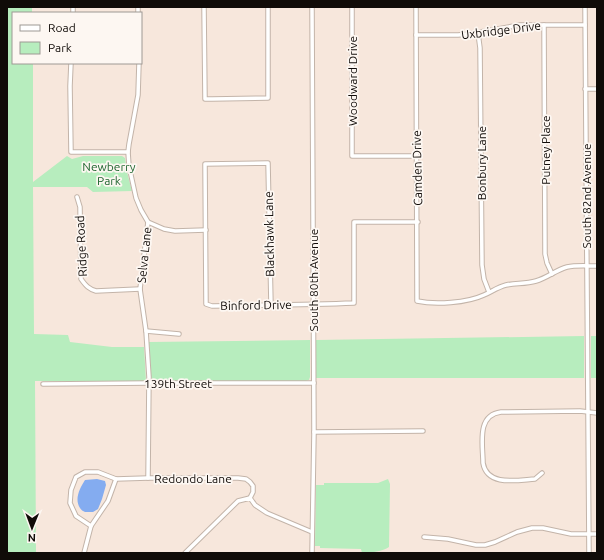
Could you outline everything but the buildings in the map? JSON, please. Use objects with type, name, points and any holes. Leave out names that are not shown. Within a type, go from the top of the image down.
[{"type":"street","points":[[204,7],[205,99],[268,98],[268,7]]},
{"type":"street","name":"South 80th Avenue","points":[[312,7],[314,383],[312,553]]},
{"type":"street","name":"Woodward Drive","points":[[352,7],[352,156],[417,156]]},
{"type":"street","name":"Camden Drive","points":[[416,7],[418,222],[417,301],[424,303],[463,301],[476,298],[489,292]]},
{"type":"street","name":"South 82nd Avenue","points":[[584,7],[589,553]]},
{"type":"street","name":"Uxbridge Drive","points":[[416,35],[458,35],[478,33],[520,25],[585,25]]},
{"type":"street","name":"Putney Place","points":[[544,25],[545,254],[552,274]]},
{"type":"street","name":"Bonbury Lane","points":[[478,33],[480,48],[482,265],[484,279],[489,292]]},
{"type":"street","points":[[71,64],[71,152],[128,152]]},
{"type":"street","name":"Selva Lane","points":[[139,64],[138,95],[128,152],[129,166],[136,198],[148,222],[140,288],[146,331],[149,383],[148,478]]},
{"type":"street","points":[[585,89],[597,89]]},
{"type":"street","name":"Blackhawk Lane","points":[[206,230],[205,164],[268,163],[271,305]]},
{"type":"street","name":"Ridge Road","points":[[77,197],[80,207],[81,279],[85,286],[96,291],[140,288]]},
{"type":"street","points":[[148,222],[164,229],[175,231],[206,230]]},
{"type":"street","name":"Binford Drive","points":[[206,230],[206,304],[212,306],[313,305],[354,303],[354,222],[418,222]]},
{"type":"street","points":[[489,292],[506,285],[535,282],[566,267],[597,266]]},
{"type":"street","points":[[146,331],[179,334]]},
{"type":"street","name":"139th Street","points":[[43,384],[314,383]]},
{"type":"street","points":[[542,473],[535,479],[498,480],[487,473],[483,463],[483,427],[486,420],[494,413],[501,412],[580,411],[597,413]]},
{"type":"street","points":[[314,432],[423,431]]},
{"type":"street","name":"Redondo Lane","points":[[91,526],[76,516],[70,503],[71,490],[76,477],[85,472],[98,472],[116,480],[148,478],[246,479],[253,486],[253,492],[250,498]]},
{"type":"street","points":[[84,553],[91,526],[108,501],[116,480]]},
{"type":"street","points":[[185,553],[238,501],[250,498],[255,505],[267,513],[312,532]]},
{"type":"street","points":[[424,537],[485,545],[517,532],[532,528],[543,528],[571,534],[597,534]]},
{"type":"green space","name":"Newberry Park","points":[[7,7],[32,7],[32,12],[12,12],[12,64],[33,64],[33,182],[67,156],[72,159],[83,156],[122,156],[125,158],[132,191],[93,192],[87,187],[33,187],[34,334],[68,335],[70,342],[112,347],[144,347],[146,381],[35,381],[36,553],[7,553]]},
{"type":"green space","points":[[584,336],[584,378],[316,378],[316,340]]},
{"type":"green space","points":[[591,336],[597,336],[597,378],[591,378]]},
{"type":"green space","points":[[310,340],[310,377],[309,380],[306,381],[154,381],[151,377],[149,342]]},
{"type":"green space","points":[[388,479],[390,484],[389,547],[377,552],[362,553],[361,549],[320,548],[320,546],[315,546],[316,485],[324,485],[324,483],[378,483]]},
{"type":"water","points":[[97,479],[105,481],[106,485],[102,499],[98,509],[93,512],[85,512],[78,505],[80,490],[85,480]]}]
